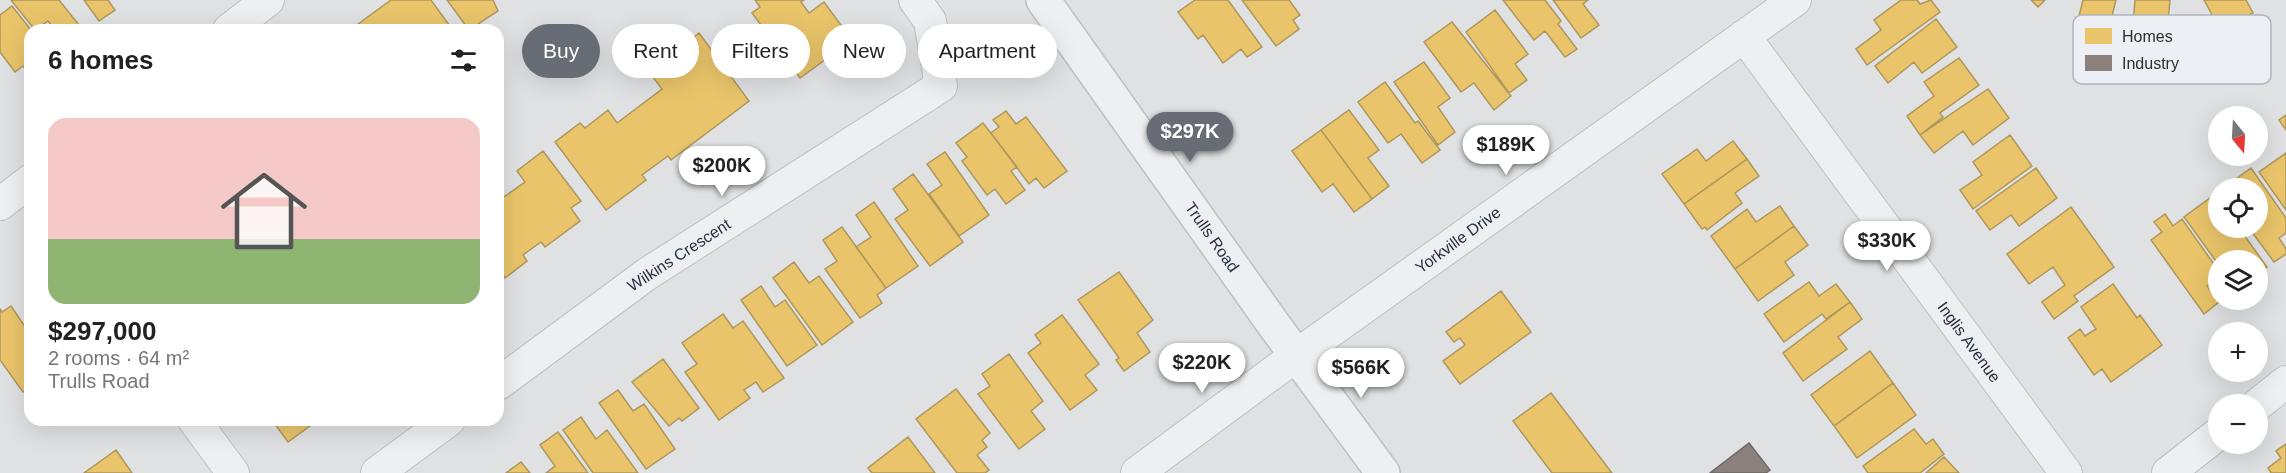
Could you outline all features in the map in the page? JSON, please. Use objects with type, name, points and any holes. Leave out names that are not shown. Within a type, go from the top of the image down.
[{"type":"street","points":[[237,24],[268,0]]},
{"type":"street","name":"Wilkins Crescent","points":[[504,380],[647,274],[941,86],[930,21],[915,0]]},
{"type":"street","name":"Trulls Road","points":[[1043,0],[1383,473]]},
{"type":"street","name":"Yorkville Drive","points":[[1137,473],[1297,355],[1796,0]]},
{"type":"street","name":"Inglis Avenue","points":[[1744,36],[2066,473]]},
{"type":"street","points":[[0,204],[24,189]]},
{"type":"street","points":[[2268,396],[2286,382]]},
{"type":"street","points":[[198,426],[232,473]]},
{"type":"street","points":[[377,473],[441,426]]},
{"type":"street","points":[[2168,473],[2208,442]]},
{"type":"building: Homes","points":[[11,0],[59,0],[78,24],[50,24],[48,21],[44,24],[30,24]]},
{"type":"building: Homes","points":[[84,0],[108,0],[115,10],[99,21]]},
{"type":"building: Homes","points":[[391,0],[431,0],[448,24],[358,24]]},
{"type":"building: Homes","points":[[447,0],[493,0],[498,11],[478,24],[465,24]]},
{"type":"building: Homes","points":[[755,0],[804,0],[801,2],[809,13],[824,2],[840,24],[822,24],[822,62],[810,71],[810,24],[760,24],[752,13],[760,7]]},
{"type":"building: Homes","points":[[1195,0],[1228,0],[1262,47],[1247,57],[1241,49],[1223,63],[1203,35],[1198,39],[1178,12]]},
{"type":"building: Homes","points":[[1242,0],[1289,0],[1300,15],[1293,20],[1299,29],[1276,46]]},
{"type":"building: Homes","points":[[1503,0],[1545,0],[1561,21],[1558,24],[1577,49],[1565,57],[1545,31],[1534,40]]},
{"type":"building: Homes","points":[[1553,0],[1588,0],[1583,4],[1599,25],[1581,38]]},
{"type":"building: Homes","points":[[1901,0],[1917,0],[1920,4],[1931,0],[1940,12],[1867,65],[1856,49],[1881,30],[1874,20]]},
{"type":"building: Homes","points":[[2031,0],[2045,0],[2038,7]]},
{"type":"building: Homes","points":[[2083,0],[2116,0],[2112,15],[2079,15]]},
{"type":"building: Homes","points":[[2135,0],[2170,0],[2169,15],[2134,15]]},
{"type":"building: Homes","points":[[2204,0],[2246,0],[2253,13],[2249,15],[2212,15]]},
{"type":"building: Homes","points":[[12,6],[26,24],[24,24],[24,67],[15,72],[0,52],[0,15]]},
{"type":"building: Homes","points":[[1495,10],[1528,54],[1515,64],[1527,80],[1509,93],[1466,32]]},
{"type":"building: Homes","points":[[1936,19],[1957,47],[1922,73],[1914,62],[1888,83],[1875,66]]},
{"type":"building: Homes","points":[[1452,22],[1511,96],[1494,110],[1474,83],[1461,92],[1424,42]]},
{"type":"building: Homes","points":[[699,33],[711,49],[711,78],[732,78],[749,101],[671,160],[668,156],[642,175],[646,180],[606,210],[555,142],[580,123],[585,128],[608,110],[617,123],[662,89],[654,78],[699,78]]},
{"type":"building: Homes","points":[[1959,58],[1979,85],[1940,113],[1943,117],[1920,135],[1907,116],[1934,96],[1924,82]]},
{"type":"building: Homes","points":[[1424,62],[1450,98],[1438,107],[1455,132],[1438,145],[1394,82]]},
{"type":"building: Homes","points":[[1385,82],[1415,123],[1418,121],[1440,150],[1422,163],[1401,134],[1388,143],[1358,102]]},
{"type":"building: Homes","points":[[1988,89],[2009,118],[1973,145],[1963,131],[1934,153],[1920,135]]},
{"type":"building: Homes","points":[[1349,110],[1379,150],[1368,158],[1389,186],[1372,199],[1321,130]]},
{"type":"building: Homes","points":[[1006,111],[1016,124],[1026,117],[1067,171],[1044,188],[1036,178],[1029,184],[991,133],[999,127],[993,120]]},
{"type":"building: Homes","points":[[2286,115],[2286,130],[2279,120]]},
{"type":"building: Homes","points":[[983,123],[1017,167],[1011,171],[1025,190],[1006,204],[995,189],[987,195],[962,161],[967,157],[956,143]]},
{"type":"building: Homes","points":[[1321,130],[1372,199],[1354,212],[1333,184],[1322,192],[1292,151]]},
{"type":"building: Homes","points":[[2010,135],[2032,166],[1973,209],[1960,190],[1982,175],[1973,162]]},
{"type":"building: Homes","points":[[1733,141],[1747,159],[1684,204],[1662,174],[1697,149],[1706,161]]},
{"type":"building: Homes","points":[[543,151],[581,201],[571,208],[580,221],[545,247],[541,242],[523,255],[527,261],[505,278],[504,197],[525,182],[517,171]]},
{"type":"building: Homes","points":[[945,152],[989,215],[959,236],[929,194],[942,185],[927,164]]},
{"type":"building: Homes","points":[[2286,153],[2286,210],[2268,185],[2268,178],[2263,178],[2259,172]]},
{"type":"building: Homes","points":[[1747,159],[1759,176],[1735,193],[1742,203],[1707,230],[1705,227],[1702,229],[1684,204]]},
{"type":"building: Homes","points":[[2036,168],[2057,198],[2019,226],[2011,215],[1990,230],[1976,211]]},
{"type":"building: Homes","points":[[2251,168],[2258,178],[2237,178]]},
{"type":"building: Homes","points":[[913,174],[963,242],[930,266],[895,219],[908,210],[893,189]]},
{"type":"building: Homes","points":[[2268,192],[2286,218],[2286,233],[2279,238],[2286,249],[2286,254],[2274,262],[2268,250],[2265,250],[2256,238],[2268,238]]},
{"type":"building: Homes","points":[[2208,199],[2208,238],[2246,238],[2255,250],[2208,250],[2184,217]]},
{"type":"building: Homes","points":[[874,202],[918,266],[886,288],[856,247],[871,237],[856,215]]},
{"type":"building: Homes","points":[[1780,206],[1794,226],[1735,269],[1711,236],[1747,209],[1756,222]]},
{"type":"building: Homes","points":[[2071,207],[2114,267],[2074,296],[2078,301],[2054,319],[2042,302],[2065,285],[2053,267],[2029,284],[2007,254]]},
{"type":"building: Homes","points":[[2165,214],[2173,226],[2182,219],[2208,256],[2209,310],[2204,314],[2151,240],[2162,232],[2154,222]]},
{"type":"building: Homes","points":[[1794,226],[1808,245],[1785,262],[1794,275],[1758,301],[1735,269]]},
{"type":"building: Homes","points":[[842,227],[886,288],[877,295],[882,303],[860,318],[825,269],[837,261],[823,240]]},
{"type":"building: Homes","points":[[794,262],[809,283],[819,276],[853,322],[822,345],[773,278]]},
{"type":"building: Homes","points":[[1119,272],[1153,320],[1137,333],[1150,352],[1124,371],[1116,360],[1119,358],[1078,300]]},
{"type":"building: Homes","points":[[1809,282],[1819,296],[1836,284],[1850,302],[1826,319],[1822,314],[1784,342],[1764,314]]},
{"type":"building: Homes","points":[[2113,284],[2137,318],[2140,315],[2162,345],[2111,382],[2102,369],[2094,375],[2068,338],[2080,329],[2085,336],[2096,329],[2081,307]]},
{"type":"building: Homes","points":[[761,286],[775,307],[785,300],[817,345],[787,366],[741,300]]},
{"type":"building: Homes","points":[[1501,291],[1531,332],[1460,384],[1443,361],[1465,345],[1460,338],[1454,342],[1446,332]]},
{"type":"building: Homes","points":[[1850,302],[1862,319],[1838,337],[1847,349],[1803,381],[1783,353]]},
{"type":"building: Homes","points":[[11,306],[24,325],[23,392],[0,360],[0,309],[2,312]]},
{"type":"building: Homes","points":[[723,314],[733,328],[743,321],[784,378],[763,392],[756,382],[744,390],[750,398],[719,420],[685,372],[697,364],[682,343]]},
{"type":"building: Homes","points":[[1062,315],[1099,364],[1085,375],[1097,390],[1070,410],[1028,353],[1041,343],[1035,335]]},
{"type":"building: Homes","points":[[1870,351],[1893,383],[1834,426],[1811,395]]},
{"type":"building: Homes","points":[[1009,354],[1043,401],[1031,411],[1045,429],[1019,449],[978,394],[990,386],[982,374]]},
{"type":"building: Homes","points":[[663,359],[699,408],[682,421],[679,418],[669,426],[632,382]]},
{"type":"building: Homes","points":[[1893,383],[1916,415],[1857,458],[1834,426]]},
{"type":"building: Homes","points":[[956,389],[990,433],[982,440],[987,447],[977,455],[989,470],[985,473],[957,473],[916,419]]},
{"type":"building: Homes","points":[[618,390],[633,411],[644,404],[675,449],[646,469],[599,403]]},
{"type":"building: Homes","points":[[1551,393],[1612,473],[1552,473],[1513,421]]},
{"type":"building: Homes","points":[[581,417],[596,439],[607,430],[638,473],[593,473],[563,430]]},
{"type":"building: Homes","points":[[276,426],[310,426],[288,442]]},
{"type":"building: Homes","points":[[1914,429],[1926,444],[1933,439],[1944,454],[1920,473],[1868,473],[1863,466]]},
{"type":"building: Homes","points":[[558,432],[588,473],[546,473],[555,466],[540,445]]},
{"type":"building: Homes","points":[[908,437],[935,473],[872,473],[868,468]]},
{"type":"building: Homes","points":[[2286,444],[2286,473],[2271,473],[2268,468],[2281,458],[2276,451]]},
{"type":"building: Homes","points":[[116,450],[132,473],[84,473]]},
{"type":"building: Homes","points":[[1944,457],[1959,473],[1926,473]]},
{"type":"building: Homes","points":[[521,462],[530,473],[506,473]]},
{"type":"building: Industry","points":[[1749,443],[1770,470],[1766,473],[1710,473]]}]
